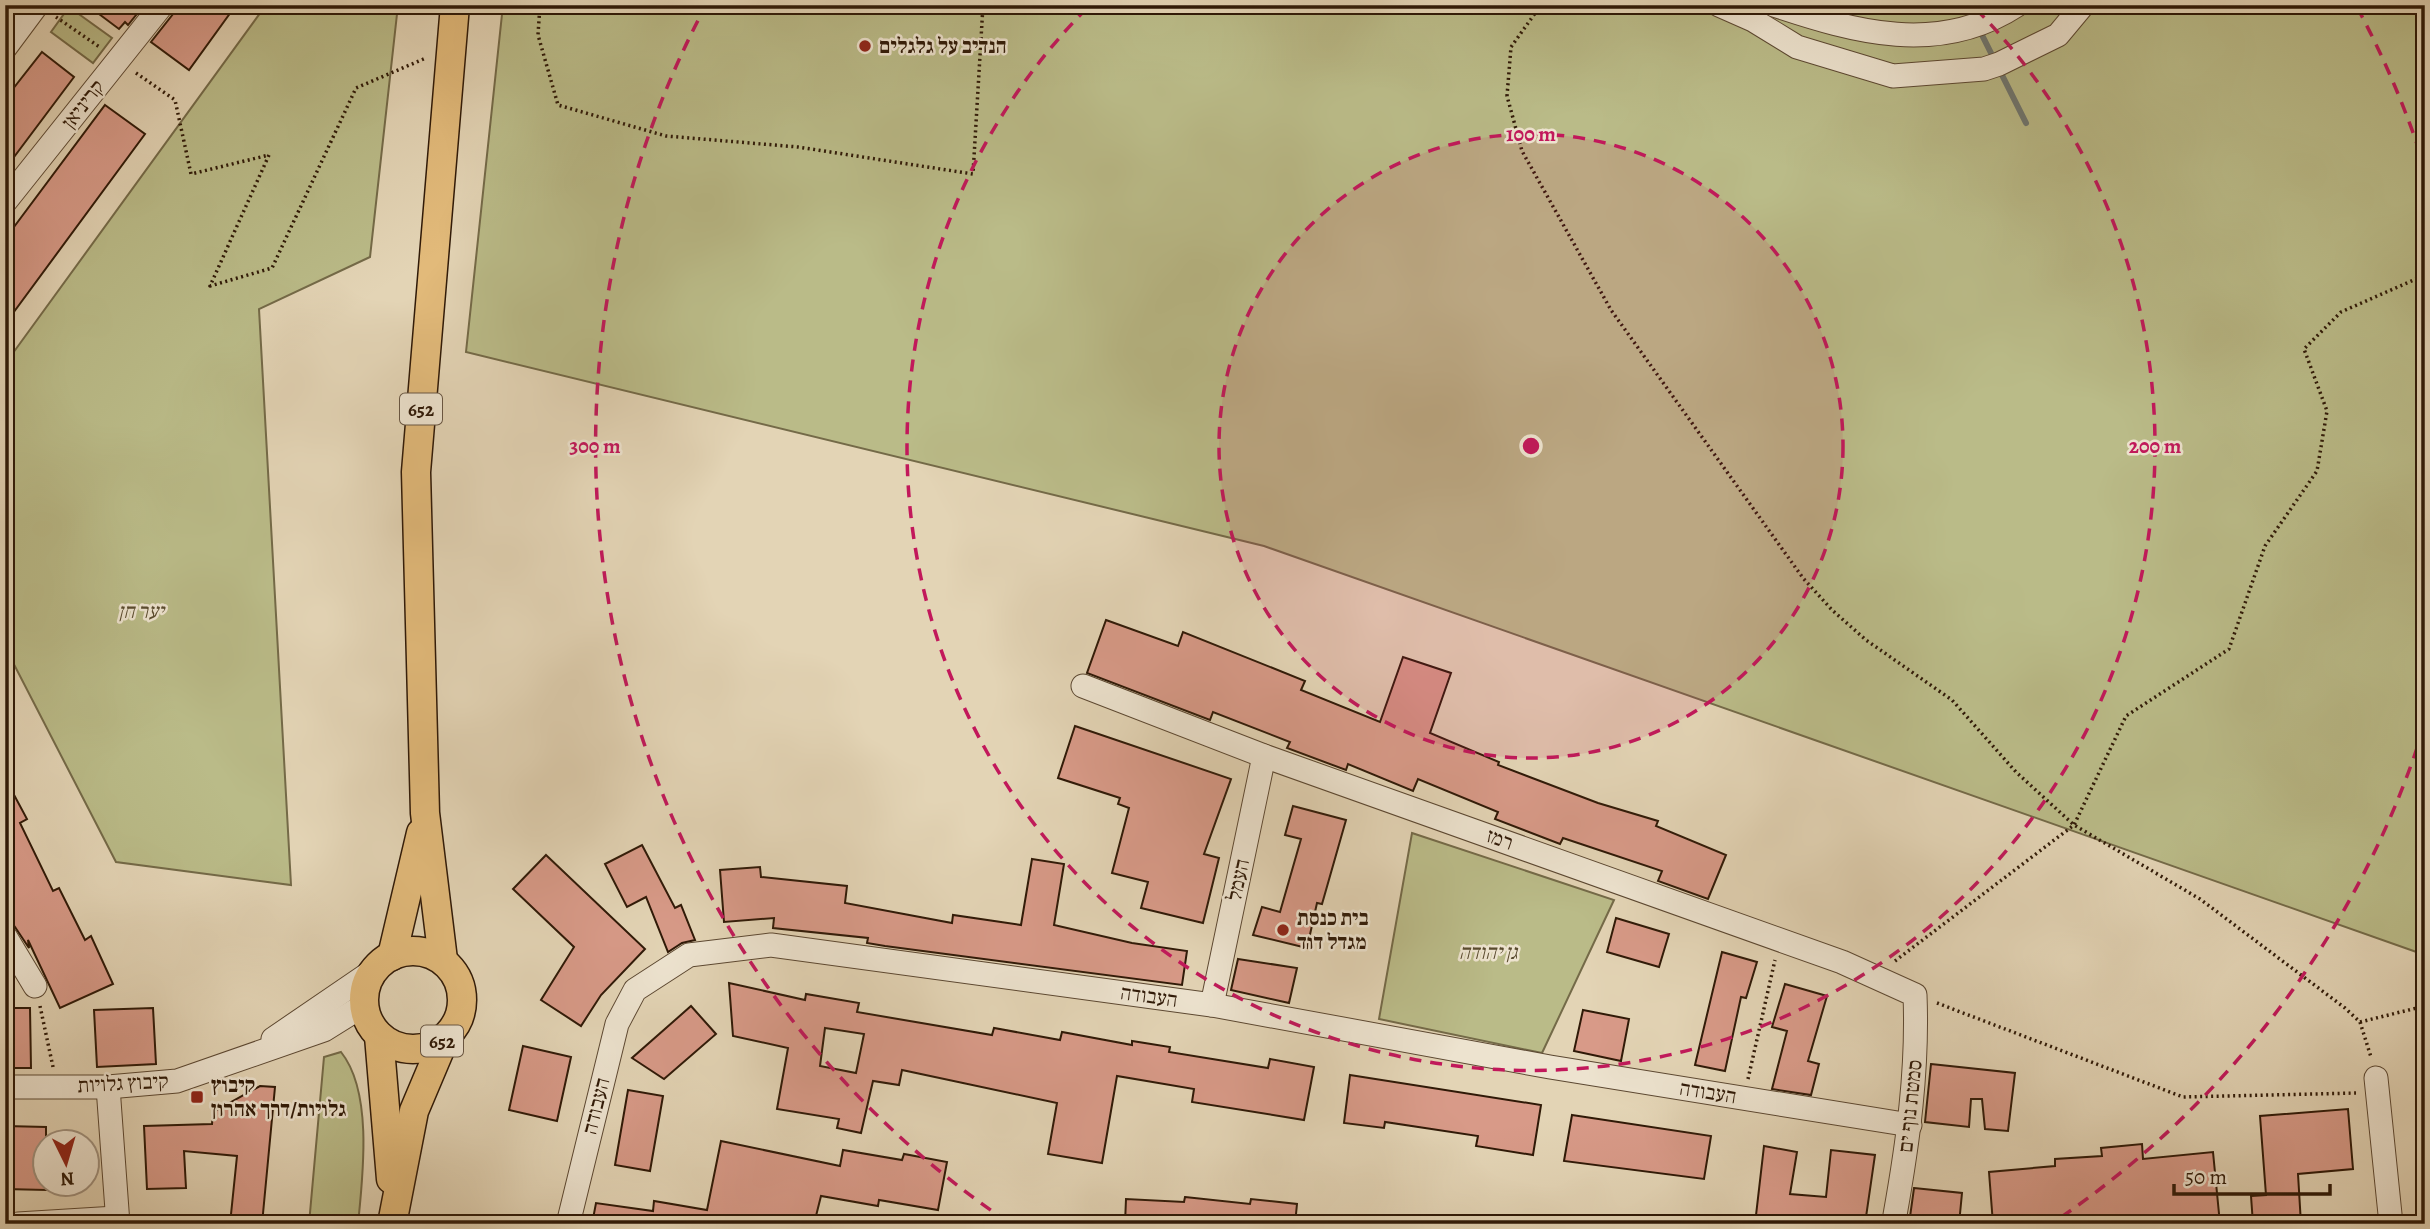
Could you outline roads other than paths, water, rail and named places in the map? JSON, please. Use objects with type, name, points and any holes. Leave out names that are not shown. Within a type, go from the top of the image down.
[{"type":"main road","name":"652","points":[[392,1219],[414,1111],[444,1040],[460,1019],[463,993],[459,980],[443,960],[425,814],[415,472],[455,5]]},
{"type":"main road","name":"652","points":[[425,814],[383,963],[366,986],[364,1005],[366,1017],[379,1036],[400,1048],[422,1049],[444,1040]]},
{"type":"main road","points":[[383,963],[418,951],[443,960]]},
{"type":"main road","name":"652","points":[[379,1036],[392,1219]]},
{"type":"street","points":[[5,48],[37,5]]},
{"type":"street","name":"קריניאן","points":[[5,202],[162,5]]},
{"type":"street","points":[[1719,5],[1753,20],[1797,47],[1893,76],[1984,69],[1999,65],[2058,35],[2083,5]]},
{"type":"street","points":[[1774,5],[1838,27],[1894,37],[1944,33],[1977,24],[2017,5]]},
{"type":"street","name":"רמז","points":[[1083,686],[1264,756],[1780,939],[1878,977],[1915,995]]},
{"type":"street","name":"העמל","points":[[1212,1004],[1264,756]]},
{"type":"street","points":[[5,936],[36,986]]},
{"type":"street","name":"העבודה","points":[[568,1224],[617,1024],[635,990],[689,955],[771,946],[1212,1004],[1550,1067],[1910,1125]]},
{"type":"street","name":"קיבוץ גלויות","points":[[238,1060],[383,963]]},
{"type":"street","name":"סמטת נוף ים","points":[[1895,1215],[1910,1125],[1917,1044],[1915,995]]},
{"type":"street","name":"קיבוץ גלויות","points":[[5,1087],[108,1087],[177,1081],[324,1030],[364,1005]]},
{"type":"street","points":[[2377,1085],[2391,1224]]},
{"type":"street","points":[[18,1224],[117,1221],[108,1087]]},
{"type":"waterway","points":[[1967,5],[2026,123]]},
{"type":"place","name":"הנדיב על גלגלים","points":[[865,46]]},
{"type":"place","name":"בית כנסת מגדל דוד","points":[[1283,930]]},
{"type":"place","name":"קיבוץ גלויות/דרך אהרון","points":[[197,1097]]},
{"type":"park label","name":"יער חן","points":[[141,611]]},
{"type":"park label","name":"גן יהודה","points":[[1488,952]]}]
